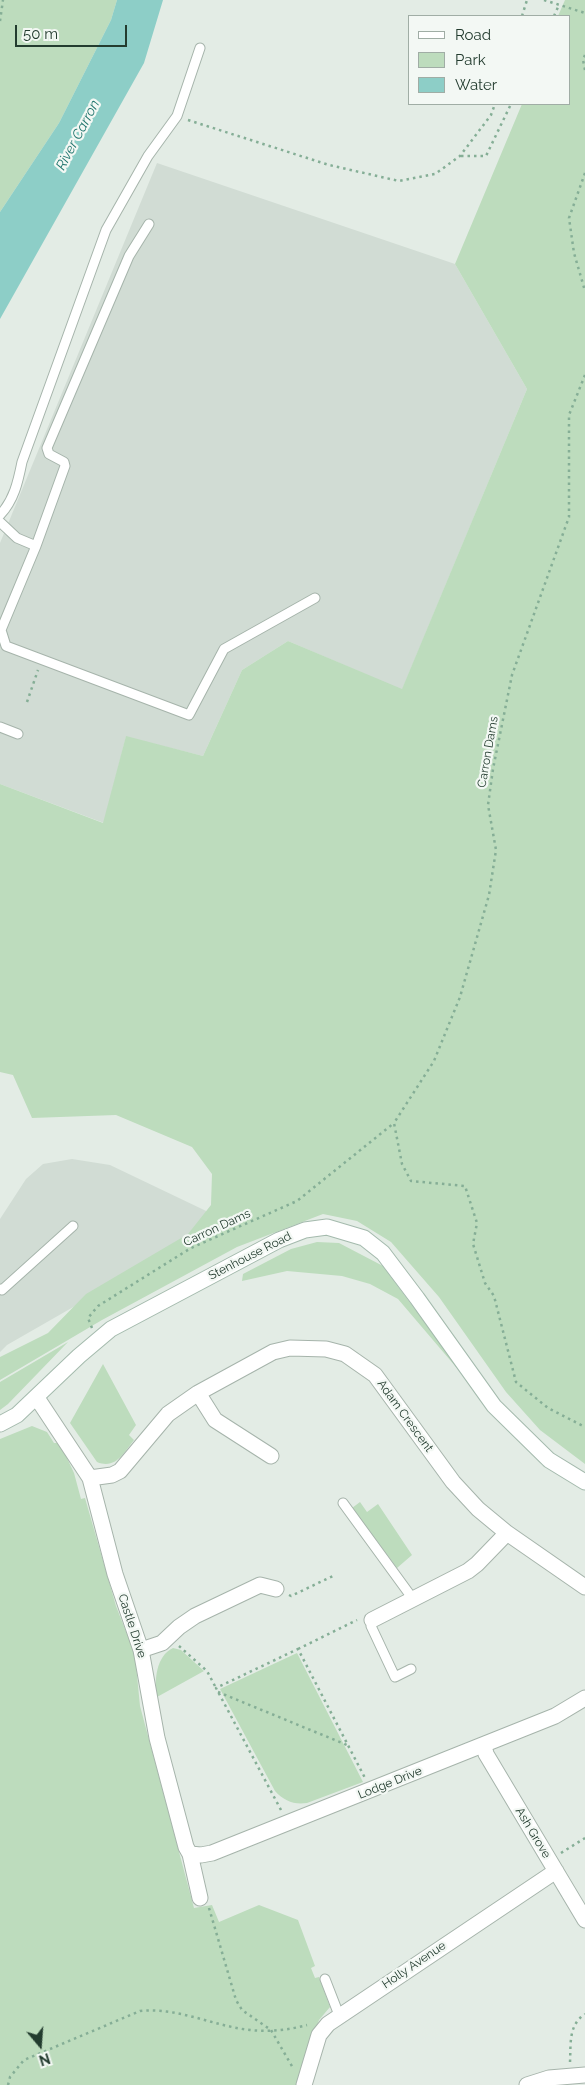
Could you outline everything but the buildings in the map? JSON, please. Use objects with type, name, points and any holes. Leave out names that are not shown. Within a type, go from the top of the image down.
[{"type":"street","name":"Stenhouse Road","points":[[0,1424],[16,1415],[37,1398],[84,1351],[111,1329],[279,1240],[305,1230],[327,1228],[364,1238],[383,1253],[494,1406],[549,1460],[585,1482]]},
{"type":"street","name":"Adam Crescent","points":[[90,1478],[112,1475],[120,1471],[168,1414],[198,1393],[274,1352],[290,1348],[310,1347],[326,1349],[345,1354],[375,1375],[452,1482],[478,1509],[507,1533],[585,1587]]},
{"type":"street","points":[[198,1393],[215,1420],[271,1456]]},
{"type":"street","name":"Castle Drive","points":[[37,1398],[90,1478],[115,1574],[141,1650],[157,1738],[186,1847],[190,1854],[200,1898]]},
{"type":"street","points":[[372,1620],[477,1564],[507,1533]]},
{"type":"street","points":[[141,1650],[154,1647],[195,1616],[260,1585],[276,1589]]},
{"type":"street","name":"Lodge Drive","points":[[190,1854],[201,1856],[212,1853],[484,1745],[584,1702]]},
{"type":"street","name":"Ash Grove","points":[[484,1745],[486,1754],[585,1920]]},
{"type":"street","name":"Holly Avenue","points":[[304,2085],[319,2035],[334,2020],[553,1865]]},
{"type":"street","points":[[527,2085],[549,2078],[577,2075]]},
{"type":"lane","points":[[0,515],[8,506],[17,485],[22,462],[106,230],[148,156],[177,116],[200,48]]},
{"type":"lane","points":[[150,224],[129,256],[46,448],[48,454],[64,462],[65,466],[36,546],[1,630],[2,642],[6,646],[189,715],[224,648],[315,598]]},
{"type":"lane","points":[[0,522],[17,538],[36,546]]},
{"type":"lane","points":[[0,727],[18,734]]},
{"type":"lane","points":[[0,1289],[2,1290],[74,1226]]},
{"type":"lane","points":[[343,1503],[413,1599]]},
{"type":"lane","points":[[372,1620],[371,1626],[396,1676],[411,1669]]},
{"type":"lane","points":[[325,1979],[334,2020]]},
{"type":"path","points":[[0,21],[3,0]]},
{"type":"path","points":[[522,15],[527,0]]},
{"type":"path","points":[[544,0],[585,13]]},
{"type":"path","points":[[554,15],[559,5]]},
{"type":"path","points":[[585,55],[583,60],[585,70]]},
{"type":"path","points":[[177,116],[213,130],[259,142],[328,165],[399,181],[435,174],[460,156],[491,115],[495,105]]},
{"type":"path","points":[[460,156],[486,156],[511,105]]},
{"type":"path","points":[[585,172],[569,218],[574,253],[585,291]]},
{"type":"path","name":"Carron Dams","points":[[92,1331],[88,1318],[98,1306],[191,1248],[296,1201],[394,1123],[434,1061],[460,997],[489,896],[496,850],[488,805],[493,769],[512,675],[569,517],[569,415],[585,375]]},
{"type":"path","points":[[27,702],[42,660]]},
{"type":"path","points":[[394,1123],[402,1164],[411,1181],[465,1186],[477,1223],[473,1244],[485,1282],[494,1296],[516,1382],[548,1408],[585,1427]]},
{"type":"path","points":[[276,1589],[291,1596],[335,1575]]},
{"type":"path","points":[[216,1688],[362,1618],[372,1620]]},
{"type":"path","points":[[169,1637],[207,1671],[287,1824]]},
{"type":"path","points":[[298,1649],[371,1790]]},
{"type":"path","points":[[218,1692],[348,1746]]},
{"type":"path","points":[[553,1865],[585,1838]]},
{"type":"path","points":[[200,1898],[209,1907],[236,2000],[242,2010],[272,2030],[294,2069]]},
{"type":"path","points":[[8,2085],[10,2077],[24,2060],[140,2011],[158,2009],[250,2030],[292,2029],[334,2020]]},
{"type":"path","points":[[577,2075],[571,2031],[579,2018],[585,2014]]},
{"type":"shaded area","points":[[157,163],[455,264],[527,389],[402,690],[288,641],[242,670],[203,756],[126,737],[104,823],[0,784],[0,543]]},
{"type":"shaded area","points":[[72,1159],[110,1165],[225,1220],[7,1345],[0,1352],[0,1219],[26,1179],[43,1164]]},
{"type":"green space","points":[[0,0],[117,0],[111,20],[59,123],[0,212]]},
{"type":"green space","points":[[565,0],[585,0],[585,1464],[540,1430],[506,1392],[439,1297],[391,1242],[357,1221],[323,1214],[237,1247],[102,1320],[0,1380],[0,1357],[48,1333],[86,1294],[188,1234],[211,1205],[212,1174],[192,1147],[116,1115],[32,1118],[13,1075],[0,1072],[0,784],[103,823],[126,736],[203,756],[242,670],[288,641],[402,689],[527,389],[455,264],[522,105],[570,105],[570,15],[558,15]]},
{"type":"green space","points":[[317,1242],[339,1243],[383,1266],[467,1380],[398,1299],[370,1284],[342,1276],[287,1271],[242,1281],[243,1274],[291,1249]]},
{"type":"green space","points":[[68,1342],[8,1404],[0,1410],[0,1382]]},
{"type":"green space","points":[[103,1364],[136,1425],[129,1435],[134,1440],[119,1458],[109,1464],[97,1462],[70,1423]]},
{"type":"green space","points":[[32,1426],[47,1432],[54,1443],[60,1443],[74,1473],[81,1499],[85,1498],[116,1606],[135,1655],[140,1706],[194,1908],[212,1905],[219,1922],[259,1905],[298,1920],[315,1966],[311,1968],[315,1978],[319,1977],[330,2007],[319,2020],[296,2085],[0,2085],[0,1439]]},
{"type":"green space","points":[[360,1502],[367,1512],[378,1504],[412,1555],[397,1568],[352,1508]]},
{"type":"green space","points":[[173,1648],[181,1650],[204,1671],[157,1697],[156,1677],[160,1663],[167,1652]]},
{"type":"green space","points":[[297,1653],[363,1782],[307,1803],[289,1801],[275,1791],[220,1689]]},
{"type":"water","name":"River Carron","points":[[117,0],[163,0],[144,63],[0,319],[0,212],[59,123],[111,20]]}]
